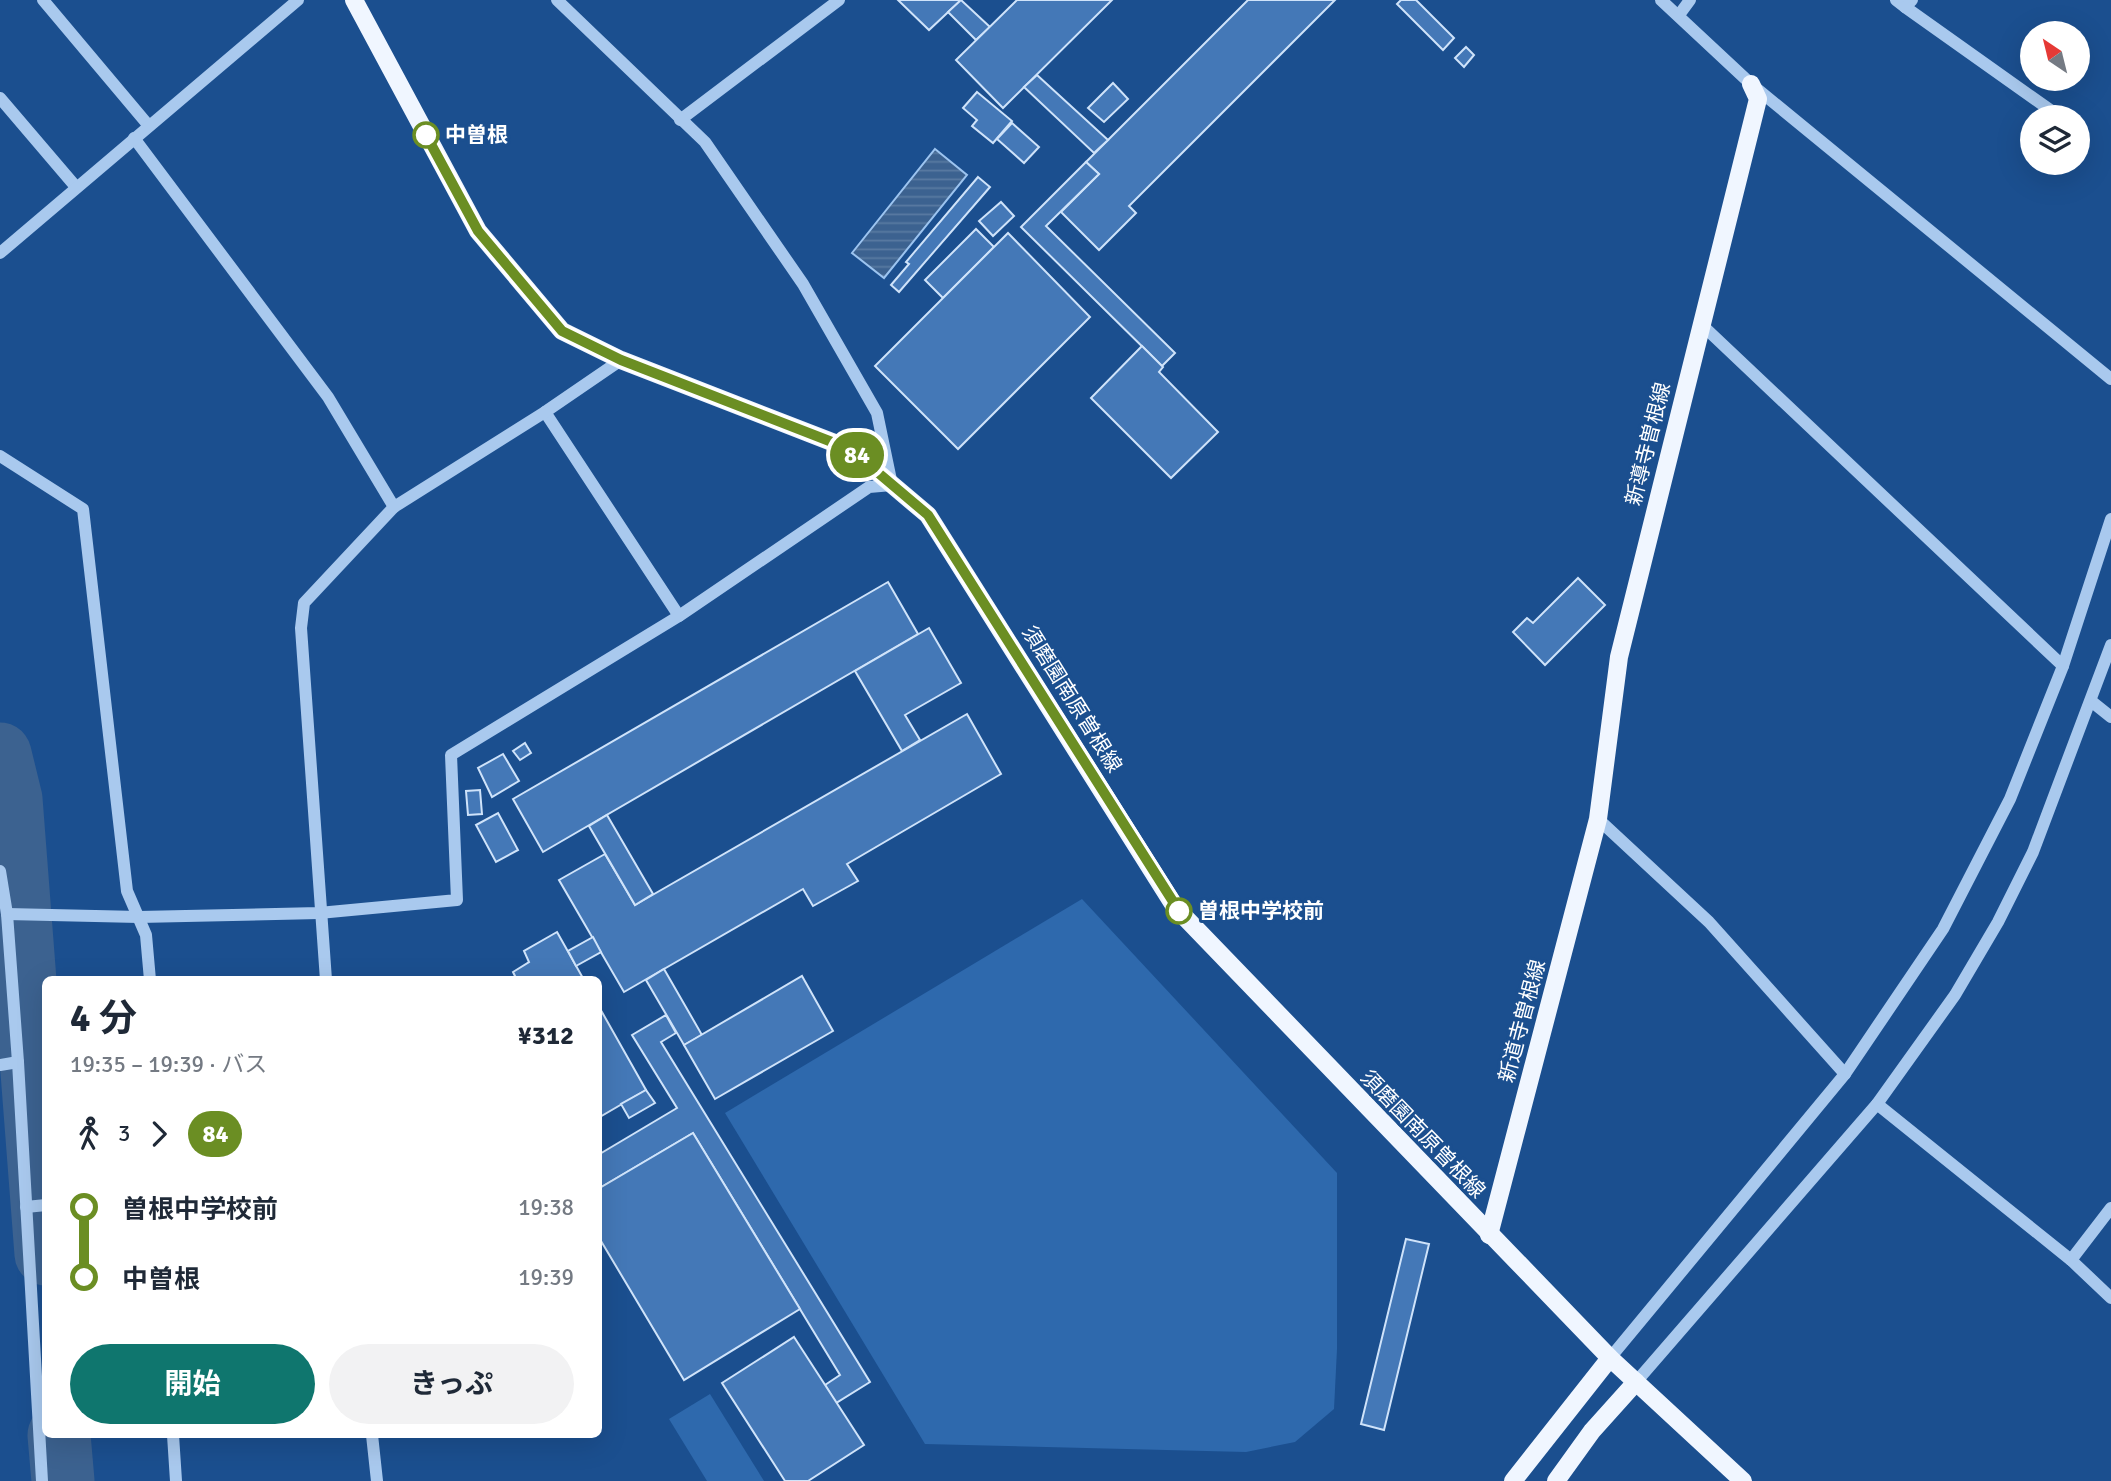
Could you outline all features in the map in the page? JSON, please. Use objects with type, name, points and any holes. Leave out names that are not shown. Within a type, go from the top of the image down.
[{"type":"main road","name":"須磨園南原曽根線","points":[[354,0],[478,231],[562,331],[621,360],[850,449],[928,515],[1175,907],[1610,1358],[1743,1481]]},
{"type":"main road","name":"新導寺曽根線","points":[[1598,819],[1619,657],[1758,99],[1751,84]]},
{"type":"main road","name":"新道寺曽根線","points":[[1489,1235],[1598,819]]},
{"type":"main road","points":[[1513,1481],[1610,1358]]},
{"type":"main road","points":[[1556,1481],[1592,1431],[1636,1382]]},
{"type":"street","points":[[43,0],[149,126]]},
{"type":"street","points":[[0,253],[298,0]]},
{"type":"street","points":[[7,915],[139,917],[319,913],[457,900],[451,755],[679,616],[870,487],[892,485],[877,414],[803,284],[705,142],[557,0]]},
{"type":"street","points":[[1661,0],[1751,84],[2111,379]]},
{"type":"street","points":[[1679,15],[1690,0]]},
{"type":"street","points":[[680,120],[836,1]]},
{"type":"street","points":[[1904,2],[2044,105]]},
{"type":"street","points":[[0,98],[76,187]]},
{"type":"street","points":[[134,138],[328,397],[394,507]]},
{"type":"street","points":[[1700,324],[2063,666]]},
{"type":"street","points":[[326,976],[319,913],[301,628],[304,603],[394,507],[545,412],[621,360]]},
{"type":"street","points":[[545,412],[679,616]]},
{"type":"street","points":[[0,456],[83,509],[127,891],[146,935],[150,976]]},
{"type":"street","points":[[1610,1358],[1845,1074],[1943,929],[2010,799],[2063,666],[2111,519]]},
{"type":"street","points":[[1636,1382],[1877,1104],[1955,995],[1998,922],[2033,852],[2111,645]]},
{"type":"street","points":[[2091,701],[2111,717]]},
{"type":"street","points":[[1598,819],[1709,922],[1845,1074]]},
{"type":"street","points":[[0,871],[7,915],[18,1062],[42,1481]]},
{"type":"street","points":[[0,1065],[18,1062]]},
{"type":"street","points":[[1877,1104],[2071,1260],[2111,1298]]},
{"type":"street","points":[[26,1206],[42,1205]]},
{"type":"street","points":[[2071,1260],[2111,1208]]},
{"type":"street","points":[[173,1438],[176,1481]]},
{"type":"street","points":[[372,1438],[377,1481]]},
{"type":"shaded area","points":[[935,149],[967,175],[884,278],[852,253]]},
{"type":"shaded area","points":[[1082,899],[1337,1173],[1337,1349],[1334,1409],[1295,1442],[1246,1452],[925,1444],[725,1113]]},
{"type":"shaded area","points":[[710,1394],[764,1481],[707,1481],[669,1419]]},
{"type":"building","points":[[898,0],[961,0],[929,30]]},
{"type":"building","points":[[961,0],[990,27],[976,40],[948,12]]},
{"type":"building","points":[[1017,0],[1112,0],[1003,108],[956,60]]},
{"type":"building","points":[[1248,0],[1335,0],[1129,206],[1136,213],[1099,250],[1061,212],[1099,174],[1086,162]]},
{"type":"building","points":[[1401,0],[1416,0],[1454,38],[1443,50],[1397,4]]},
{"type":"building","points":[[1466,47],[1474,55],[1464,67],[1455,58]]},
{"type":"building","points":[[1037,75],[1108,140],[1094,153],[1024,87]]},
{"type":"building","points":[[1113,83],[1128,99],[1104,122],[1088,108]]},
{"type":"building","points":[[977,92],[1012,121],[993,143],[972,126],[977,120],[963,108]]},
{"type":"building","points":[[1012,123],[1039,147],[1024,163],[997,139]]},
{"type":"building","points":[[1086,162],[1099,174],[1046,226],[1175,353],[1162,366],[1021,227]]},
{"type":"building","points":[[978,177],[990,187],[899,292],[891,285],[909,264],[906,262]]},
{"type":"building","points":[[1001,202],[1014,216],[993,236],[979,221]]},
{"type":"building","points":[[976,229],[994,247],[943,298],[925,280]]},
{"type":"building","points":[[1008,233],[1090,317],[958,449],[875,366]]},
{"type":"building","points":[[1142,346],[1163,367],[1159,372],[1218,432],[1171,478],[1091,398]]},
{"type":"building","points":[[1578,578],[1605,605],[1545,665],[1513,632],[1527,618],[1533,623]]},
{"type":"building","points":[[888,582],[918,634],[543,852],[513,799]]},
{"type":"building","points":[[929,628],[961,683],[905,715],[920,740],[902,751],[855,671]]},
{"type":"building","points":[[967,714],[1001,774],[847,864],[858,881],[813,906],[803,889],[624,992],[559,880],[605,854],[635,905]]},
{"type":"building","points":[[525,743],[531,753],[520,760],[513,751]]},
{"type":"building","points":[[503,754],[519,781],[492,797],[478,768]]},
{"type":"building","points":[[480,790],[482,814],[468,815],[466,791]]},
{"type":"building","points":[[498,813],[518,850],[496,862],[476,825]]},
{"type":"building","points":[[607,815],[653,894],[635,905],[589,826]]},
{"type":"building","points":[[557,932],[582,976],[515,976],[513,972],[529,962],[524,951]]},
{"type":"building","points":[[593,937],[601,952],[576,966],[568,951]]},
{"type":"building","points":[[664,969],[702,1035],[684,1045],[646,980]]},
{"type":"building","points":[[802,976],[833,1031],[715,1099],[684,1045]]},
{"type":"building","points":[[602,1012],[646,1090],[602,1116]]},
{"type":"building","points":[[666,1015],[676,1033],[661,1042],[870,1382],[836,1403],[825,1385],[840,1375],[693,1133],[602,1187],[602,1153],[677,1108],[632,1035]]},
{"type":"building","points":[[646,1090],[655,1103],[629,1118],[621,1104]]},
{"type":"building","points":[[693,1133],[800,1309],[684,1380],[602,1243],[602,1187]]},
{"type":"building","points":[[1406,1239],[1429,1244],[1384,1430],[1361,1424]]},
{"type":"building","points":[[794,1337],[864,1445],[808,1481],[785,1481],[722,1383]]},
{"type":"waterway","points":[[0,754],[11,799],[42,1202]]},
{"type":"waterway","points":[[59,1438],[63,1481]]},
{"type":"bus line","name":"84","points":[[426,135],[478,231],[562,331],[621,360],[850,449],[928,515],[1179,911]]},
{"type":"place","name":"中曽根","points":[[426,135]]},
{"type":"place","name":"曽根中学校前","points":[[1179,911]]}]
